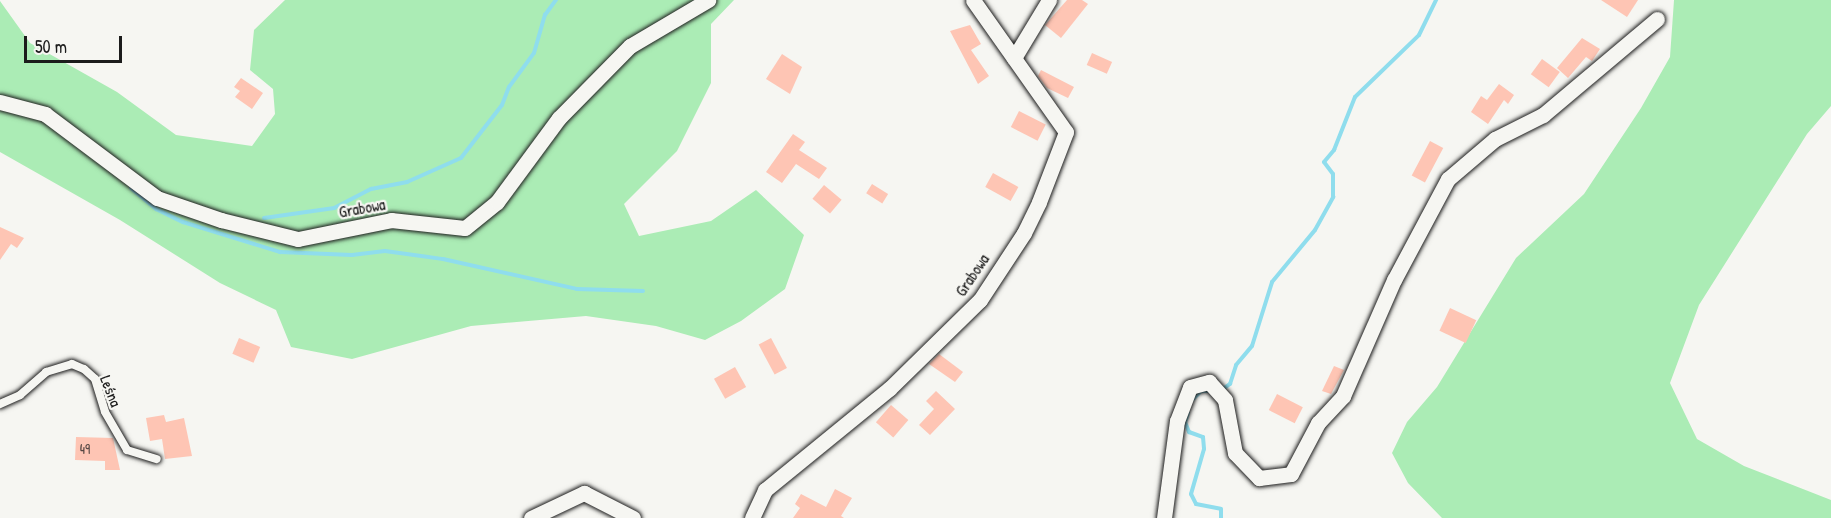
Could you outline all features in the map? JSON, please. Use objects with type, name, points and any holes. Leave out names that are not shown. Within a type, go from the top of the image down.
[{"type":"street","name":"Grabowa","points":[[0,102],[45,114],[157,198],[221,220],[298,239],[391,220],[465,228],[497,202],[559,118],[630,46],[708,0]]},
{"type":"street","name":"Grabowa","points":[[752,518],[765,490],[889,389],[980,300],[1024,233],[1066,132],[974,0]]},
{"type":"street","points":[[1014,58],[1049,0]]},
{"type":"street","points":[[1164,518],[1177,421],[1190,387],[1209,382],[1225,400],[1235,453],[1259,478],[1291,474],[1318,423],[1343,396],[1394,280],[1448,179],[1495,139],[1543,115],[1657,19]]},
{"type":"street","points":[[531,518],[584,493],[633,518]]},
{"type":"lane","name":"Leśna","points":[[0,404],[20,395],[46,372],[72,364],[84,369],[95,379],[105,412],[127,450],[157,459]]},
{"type":"green space","points":[[285,0],[734,0],[711,24],[711,83],[677,151],[624,204],[639,236],[711,221],[756,190],[804,235],[785,289],[741,321],[705,340],[656,326],[586,316],[471,326],[352,359],[291,347],[276,310],[220,283],[120,220],[0,152],[0,1],[30,43],[117,92],[176,135],[252,146],[275,114],[273,89],[250,70],[254,30]]},
{"type":"green space","points":[[1674,0],[1831,0],[1831,106],[1807,134],[1699,305],[1670,383],[1697,439],[1744,466],[1831,500],[1831,518],[1442,518],[1408,483],[1392,453],[1407,422],[1437,387],[1516,258],[1584,194],[1641,108],[1670,57]]},
{"type":"building","points":[[1067,0],[1082,0],[1088,4],[1061,38],[1045,25]]},
{"type":"building","points":[[1601,0],[1638,0],[1627,17]]},
{"type":"building","points":[[970,25],[981,44],[971,50],[989,76],[978,84],[950,31]]},
{"type":"building","points":[[1582,38],[1600,49],[1592,61],[1586,57],[1568,78],[1557,68]]},
{"type":"building","points":[[1092,53],[1112,62],[1107,74],[1087,65]]},
{"type":"building","points":[[782,54],[802,67],[790,94],[766,79]]},
{"type":"building","points":[[1542,59],[1560,72],[1549,87],[1531,74]]},
{"type":"building","points":[[1041,70],[1074,87],[1068,98],[1047,88],[1038,76]]},
{"type":"building","points":[[241,78],[263,93],[252,109],[235,97],[240,91],[234,87]]},
{"type":"building","points":[[1499,84],[1514,95],[1508,104],[1504,100],[1488,124],[1471,112],[1481,96],[1487,100]]},
{"type":"building","points":[[1019,111],[1046,125],[1038,141],[1011,127]]},
{"type":"building","points":[[793,134],[805,142],[799,150],[827,168],[819,179],[796,164],[782,183],[766,172]]},
{"type":"building","points":[[1430,141],[1443,148],[1425,182],[1412,175]]},
{"type":"building","points":[[993,173],[1018,187],[1011,201],[985,187]]},
{"type":"building","points":[[872,184],[888,194],[882,203],[866,193]]},
{"type":"building","points":[[824,185],[842,200],[830,214],[812,199]]},
{"type":"building","points":[[0,227],[24,238],[17,248],[11,244],[0,260]]},
{"type":"building","points":[[1450,308],[1476,320],[1466,343],[1439,331]]},
{"type":"building","points":[[239,338],[260,347],[254,363],[232,354]]},
{"type":"building","points":[[771,338],[787,368],[775,375],[759,345]]},
{"type":"building","points":[[939,354],[963,372],[955,382],[929,364]]},
{"type":"building","points":[[1334,366],[1344,370],[1331,394],[1322,391]]},
{"type":"building","points":[[735,367],[746,387],[725,399],[714,379]]},
{"type":"building","points":[[936,391],[955,409],[930,435],[919,425],[934,409],[926,401]]},
{"type":"building","points":[[1277,394],[1303,407],[1295,423],[1269,410]]},
{"type":"building","points":[[891,405],[908,420],[893,437],[876,422]]},
{"type":"building","points":[[164,415],[166,422],[184,418],[192,456],[165,459],[162,439],[150,441],[146,418]]},
{"type":"building","points":[[76,437],[113,438],[120,470],[105,470],[105,461],[75,460]]},
{"type":"building","points":[[835,489],[852,498],[841,516],[844,518],[793,518],[800,508],[795,504],[801,494],[826,507]]},
{"type":"waterway","points":[[264,218],[334,208],[371,189],[407,182],[461,158],[502,105],[509,87],[534,53],[545,15],[556,0]]},
{"type":"waterway","points":[[1223,389],[1230,384],[1236,365],[1252,346],[1272,282],[1315,230],[1333,197],[1333,174],[1324,162],[1334,150],[1355,97],[1419,35],[1436,0]]},
{"type":"waterway","points":[[131,188],[156,209],[183,222],[280,252],[352,255],[385,251],[443,259],[577,289],[643,291]]},
{"type":"waterway","points":[[1192,400],[1201,391],[1210,391]]},
{"type":"waterway","points":[[1188,413],[1185,422],[1189,432],[1203,437],[1204,449],[1191,494],[1196,504],[1221,509],[1221,518]]}]
